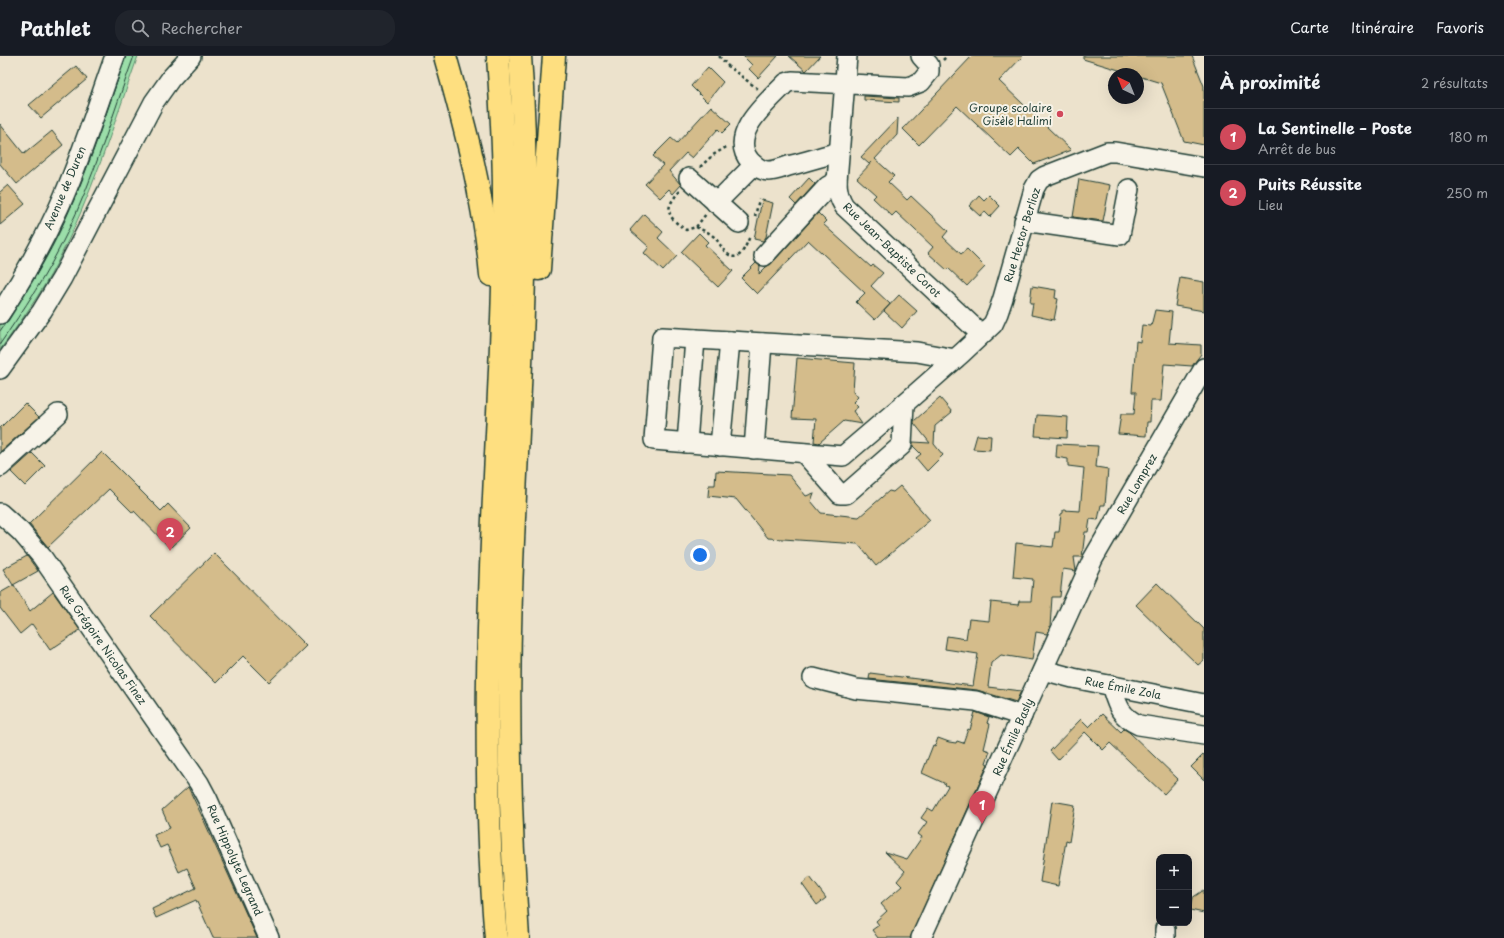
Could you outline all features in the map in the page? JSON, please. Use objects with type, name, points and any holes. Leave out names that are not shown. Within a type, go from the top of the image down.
[{"type":"highway","points":[[445,56],[478,183],[489,248],[492,288],[501,342]]},
{"type":"highway","points":[[496,938],[489,820],[487,699],[501,342],[504,194],[502,117],[498,56]]},
{"type":"highway","points":[[518,938],[512,849],[509,728],[511,592],[524,290],[526,190],[524,109],[520,56]]},
{"type":"highway","points":[[519,411],[533,345],[554,56]]},
{"type":"street","points":[[0,369],[62,278],[154,102],[171,78],[191,56]]},
{"type":"street","name":"Rue Jean-Baptiste Corot","points":[[847,56],[837,181],[838,195],[844,206],[981,334]]},
{"type":"street","points":[[839,152],[772,170],[761,169],[754,165],[746,154],[744,149],[745,136],[752,120],[786,83],[792,80],[902,88],[912,86],[924,79],[929,72],[928,65],[921,56]]},
{"type":"street","name":"Avenue de Duren","points":[[0,314],[33,259],[72,178],[112,57]]},
{"type":"street","name":"Rue Hector Berlioz","points":[[695,339],[662,337],[654,440],[843,456],[955,359],[992,324],[998,313],[1034,189],[1042,178],[1048,174],[1104,153],[1114,152],[1204,167]]},
{"type":"street","points":[[716,203],[754,165]]},
{"type":"street","points":[[689,178],[739,224]]},
{"type":"street","points":[[764,256],[828,186],[837,181]]},
{"type":"street","points":[[1024,221],[1120,235],[1129,189]]},
{"type":"street","points":[[687,443],[695,339],[917,352],[955,359]]},
{"type":"street","points":[[720,446],[730,341]]},
{"type":"street","points":[[754,449],[762,343]]},
{"type":"street","name":"Rue Lomprez","points":[[1074,602],[1099,548],[1203,374]]},
{"type":"street","points":[[804,453],[840,494],[846,494],[902,445],[904,404]]},
{"type":"street","points":[[0,467],[58,414]]},
{"type":"street","name":"Rue Grégoire Nicolas Finez","points":[[0,513],[21,532],[42,557],[199,783]]},
{"type":"street","name":"Rue Émile Basly","points":[[921,938],[1074,602]]},
{"type":"street","name":"Rue Émile Zola","points":[[1043,670],[1073,678],[1204,704]]},
{"type":"street","points":[[813,678],[856,689],[976,701],[1022,716]]},
{"type":"street","points":[[1111,685],[1119,709],[1122,714],[1133,722],[1139,725],[1204,735]]},
{"type":"street","name":"Rue Hippolyte Legrand","points":[[199,783],[208,800],[269,938]]},
{"type":"path","points":[[719,56],[728,66],[770,100]]},
{"type":"path","points":[[739,224],[751,235],[764,256]]},
{"type":"green space","points":[[122,56],[138,56],[91,187],[69,238],[51,274],[30,308],[0,350],[0,325],[12,307]]},
{"type":"building","points":[[743,56],[778,56],[758,78],[749,69],[752,65]]},
{"type":"building","points":[[789,56],[820,56],[806,71]]},
{"type":"building","points":[[972,56],[1023,56],[999,81],[1071,150],[1034,164],[1019,149],[1011,157],[957,106],[919,145],[903,129]]},
{"type":"building","points":[[1083,56],[1192,56],[1204,86],[1204,145],[1184,141],[1161,83],[1144,78],[1144,68],[1112,68],[1083,59]]},
{"type":"building","points":[[76,66],[87,79],[41,118],[29,105]]},
{"type":"building","points":[[708,67],[723,82],[707,102],[691,86]]},
{"type":"building","points":[[864,96],[899,98],[899,102],[864,100]]},
{"type":"building","points":[[711,106],[731,124],[722,133],[718,129],[692,158],[686,153],[669,171],[681,185],[673,194],[669,189],[660,198],[645,184],[663,165],[653,156],[671,138],[677,143]]},
{"type":"building","points":[[898,118],[897,135],[875,159],[894,176],[888,182],[907,200],[911,196],[948,231],[943,237],[961,254],[967,249],[985,267],[967,286],[948,268],[947,270],[928,253],[933,247],[896,212],[892,216],[873,198],[876,195],[857,178],[872,162],[869,164],[861,157]]},
{"type":"building","points":[[0,124],[24,154],[52,131],[63,145],[17,184],[0,164]]},
{"type":"building","points":[[809,178],[815,184],[796,205],[790,199]]},
{"type":"building","points":[[1079,179],[1110,185],[1103,221],[1073,217]]},
{"type":"building","points":[[8,185],[25,204],[0,225],[0,192]]},
{"type":"building","points":[[979,195],[984,200],[989,195],[1000,206],[990,217],[985,212],[980,216],[969,206]]},
{"type":"building","points":[[762,200],[773,203],[766,237],[763,241],[754,239]]},
{"type":"building","points":[[818,213],[826,221],[823,224],[871,267],[873,265],[883,273],[871,286],[890,304],[875,320],[856,302],[865,293],[808,240],[757,294],[741,278],[756,263],[760,266],[759,274],[772,263]]},
{"type":"building","points":[[644,214],[663,232],[658,238],[677,256],[663,271],[644,253],[649,247],[630,230]]},
{"type":"building","points":[[699,233],[708,242],[705,245],[733,271],[718,287],[681,252]]},
{"type":"building","points":[[1180,278],[1204,282],[1204,311],[1175,306]]},
{"type":"building","points":[[1032,286],[1056,290],[1055,298],[1058,299],[1054,320],[1031,315],[1033,303],[1030,303]]},
{"type":"building","points":[[899,295],[917,311],[902,328],[884,311]]},
{"type":"building","points":[[1155,310],[1172,312],[1169,343],[1201,345],[1201,354],[1192,366],[1164,364],[1161,401],[1151,401],[1150,422],[1147,422],[1146,436],[1118,434],[1121,414],[1134,414],[1136,392],[1132,392],[1136,341],[1140,342],[1142,325],[1151,326]]},
{"type":"building","points":[[797,358],[855,363],[853,391],[858,397],[853,402],[858,407],[853,411],[862,424],[844,421],[819,443],[814,442],[816,419],[792,418]]},
{"type":"building","points":[[940,398],[952,412],[935,426],[934,444],[943,455],[927,471],[916,458],[921,454],[913,446],[913,442],[930,443],[914,421]]},
{"type":"building","points":[[25,403],[39,417],[0,452],[0,428]]},
{"type":"building","points":[[1037,415],[1068,417],[1067,438],[1035,436]]},
{"type":"building","points":[[977,435],[991,436],[990,450],[973,449]]},
{"type":"building","points":[[1057,444],[1098,446],[1096,467],[1108,469],[1105,505],[1101,505],[1098,520],[1090,519],[1088,532],[1085,532],[1082,557],[1074,557],[1076,571],[1063,569],[1060,597],[1052,597],[1050,627],[1047,634],[1036,632],[1032,660],[1001,655],[991,663],[988,687],[1021,691],[1016,702],[977,690],[869,679],[870,673],[973,686],[978,654],[945,649],[947,636],[966,639],[969,619],[989,621],[991,602],[1018,605],[1019,601],[1031,601],[1033,579],[1013,577],[1016,543],[1053,547],[1055,532],[1059,532],[1061,514],[1063,513],[1063,510],[1080,511],[1084,468],[1068,466],[1068,459],[1056,457]]},
{"type":"building","points":[[102,452],[161,511],[168,504],[191,528],[170,548],[134,511],[132,512],[109,489],[48,547],[29,524]]},
{"type":"building","points":[[32,453],[45,466],[25,486],[11,472]]},
{"type":"building","points":[[716,471],[789,475],[806,496],[814,493],[811,501],[821,513],[859,517],[889,491],[893,492],[900,486],[930,520],[876,566],[858,544],[768,538],[736,499],[708,496],[709,485],[715,485]]},
{"type":"building","points":[[214,553],[306,646],[269,682],[243,656],[216,683],[150,616]]},
{"type":"building","points":[[27,556],[38,571],[13,585],[3,569]]},
{"type":"building","points":[[1157,583],[1204,629],[1204,660],[1198,665],[1136,605]]},
{"type":"building","points":[[14,585],[30,611],[53,592],[80,630],[50,650],[32,624],[20,634],[0,608],[0,593]]},
{"type":"building","points":[[975,712],[989,717],[987,723],[990,724],[984,749],[990,751],[986,763],[988,764],[910,938],[878,938],[872,930],[879,925],[876,921],[887,911],[881,904],[902,886],[897,881],[905,871],[885,852],[907,859],[922,837],[918,834],[927,822],[921,818],[928,808],[933,811],[948,786],[922,773],[933,745],[935,746],[938,738],[949,742],[956,743],[957,741],[963,743],[968,729],[970,730]]},
{"type":"building","points":[[1102,714],[1121,732],[1124,729],[1129,732],[1178,779],[1164,794],[1110,743],[1103,750],[1085,732],[1058,760],[1050,751],[1081,719],[1089,727]]},
{"type":"building","points":[[1204,754],[1204,780],[1191,767]]},
{"type":"building","points":[[188,787],[257,938],[213,938],[196,900],[156,918],[152,909],[196,888],[187,868],[179,872],[167,845],[160,848],[154,835],[170,828],[162,810]]},
{"type":"building","points":[[1052,801],[1075,805],[1069,842],[1066,841],[1058,886],[1040,882]]},
{"type":"building","points":[[810,877],[826,898],[817,905],[802,884]]},
{"type":"building","points":[[1204,890],[1204,913],[1192,910],[1192,898]]},
{"type":"tram line","points":[[0,331],[36,276],[66,218],[91,158],[126,56]]},
{"type":"tram line","points":[[0,344],[44,277],[76,213],[94,169],[134,56]]},
{"type":"place","name":"Groupe scolaire Gisèle Halimi","points":[[1060,114]]},
{"type":"place","name":"Puits Réussite","points":[[170,551]]},
{"type":"place","name":"La Sentinelle – Poste","points":[[982,824]]}]
